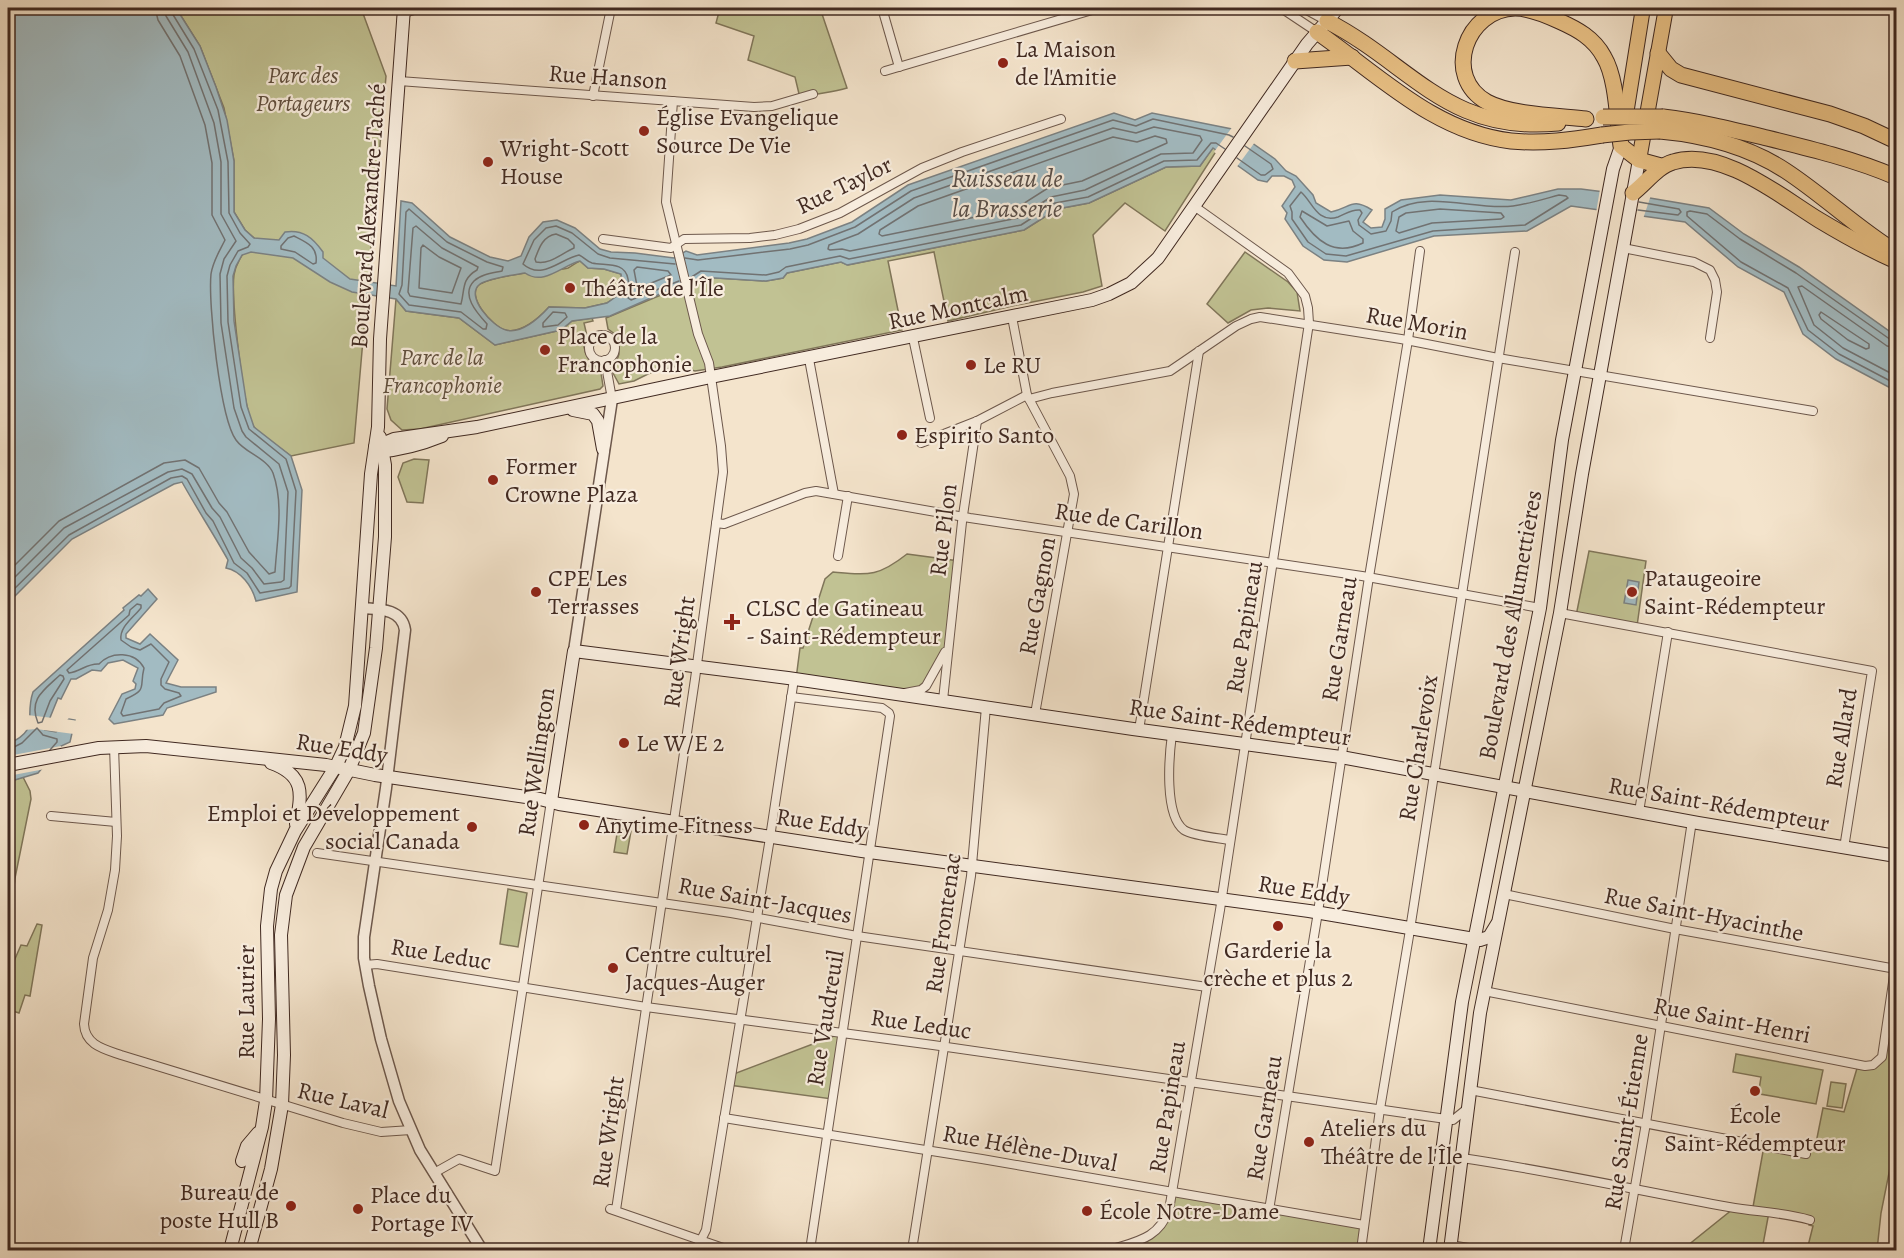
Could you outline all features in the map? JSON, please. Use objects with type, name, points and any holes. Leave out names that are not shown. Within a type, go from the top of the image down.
[{"type":"highway","points":[[1586,119],[1504,108],[1479,96],[1469,82],[1464,60],[1467,42],[1475,27],[1494,13],[1504,9],[1520,8],[1556,19],[1589,37],[1604,55],[1611,72],[1621,146],[1640,160],[1661,166]]},
{"type":"highway","points":[[1322,26],[1352,57],[1430,112],[1454,125],[1504,140],[1536,142],[1630,132],[1661,124],[1723,142],[1768,161],[1800,181],[1896,252]]},
{"type":"highway","points":[[1322,26],[1347,32],[1433,94],[1470,112],[1500,120],[1535,124],[1603,117],[1661,124],[1716,126],[1810,148],[1865,164],[1896,177]]},
{"type":"highway","points":[[1659,53],[1671,69],[1681,75],[1830,114],[1896,141]]},
{"type":"highway","points":[[1295,61],[1352,57]]},
{"type":"highway","points":[[1637,188],[1661,166],[1678,160],[1709,161],[1760,183],[1863,246],[1896,261]]},
{"type":"main road","name":"Rue Montcalm","points":[[378,449],[394,439],[451,432],[1012,317],[1098,298],[1131,283],[1158,258],[1295,61],[1338,8]]},
{"type":"main road","name":"Boulevard des Allumettières","points":[[1429,1251],[1459,1019],[1540,608],[1563,440],[1611,181],[1621,146],[1643,8]]},
{"type":"main road","name":"Boulevard des Allumettières","points":[[1450,1248],[1484,991],[1560,613],[1599,375],[1628,219],[1637,188],[1666,8]]},
{"type":"main road","name":"Boulevard Alexandre-Taché","points":[[336,766],[353,720],[363,608],[371,474],[378,449],[378,367],[404,10]]},
{"type":"main road","points":[[566,409],[593,414],[598,421],[603,448]]},
{"type":"main road","name":"Boulevard Alexandre-Taché","points":[[349,770],[364,734],[376,648],[385,535],[385,465],[378,449]]},
{"type":"main road","name":"Rue Saint-Rédempteur","points":[[574,651],[898,693],[1139,730],[1341,757],[1639,812],[1896,856]]},
{"type":"main road","name":"Rue Wellington","points":[[551,801],[574,651]]},
{"type":"main road","name":"Rue Eddy","points":[[8,765],[114,746],[146,746],[336,766],[386,776],[870,852],[1221,898],[1473,939]]},
{"type":"main road","points":[[257,758],[286,769],[296,781],[301,794],[295,831]]},
{"type":"main road","name":"Rue Laurier","points":[[230,1251],[262,1127],[266,1101],[269,1031],[268,908],[276,871],[295,831],[336,766]]},
{"type":"main road","name":"Rue Laurier","points":[[249,1251],[271,1169],[282,1105],[284,1055],[281,935],[286,895],[304,847],[349,770]]},
{"type":"main road","points":[[1473,939],[1486,939],[1497,924]]},
{"type":"main road","points":[[242,1161],[247,1146],[262,1127]]},
{"type":"street","points":[[404,10],[421,8]]},
{"type":"street","points":[[593,96],[611,8]]},
{"type":"street","points":[[882,8],[899,67]]},
{"type":"street","points":[[885,71],[1100,8]]},
{"type":"street","points":[[1281,8],[1322,26]]},
{"type":"street","points":[[1303,8],[1322,26]]},
{"type":"street","name":"Rue Hanson","points":[[399,81],[767,107],[813,94]]},
{"type":"street","name":"Rue Wright","points":[[673,101],[666,202],[698,334],[707,357],[723,465],[697,667],[613,1210],[701,1240]]},
{"type":"street","name":"Rue Taylor","points":[[603,239],[677,248],[684,238],[750,238],[799,229],[840,213],[922,168],[1061,119]]},
{"type":"street","name":"Rue Papineau","points":[[1110,1251],[1155,1233],[1166,1219],[1173,1193],[1221,898],[1309,323],[1305,296],[1288,273],[1194,206]]},
{"type":"street","points":[[1623,248],[1694,262],[1710,270],[1716,280],[1717,292],[1710,338]]},
{"type":"street","name":"Rue Garneau","points":[[1269,1210],[1318,912],[1420,251]]},
{"type":"street","name":"Rue Charlevoix","points":[[1361,1251],[1380,1109],[1515,252]]},
{"type":"street","name":"Rue Gagnon","points":[[1012,317],[1028,397],[1070,476],[1074,494],[1035,714]]},
{"type":"street","name":"Rue Morin","points":[[921,443],[977,421],[1028,397],[1170,371],[1236,326],[1255,317],[1309,323],[1498,358],[1813,411]]},
{"type":"street","points":[[913,338],[930,418]]},
{"type":"street","points":[[1139,730],[1199,351]]},
{"type":"street","points":[[808,358],[834,494]]},
{"type":"street","name":"Rue Wellington","points":[[574,651],[612,399],[605,360]]},
{"type":"street","name":"Rue Pilon","points":[[943,700],[963,516],[977,421]]},
{"type":"street","name":"Rue de Carillon","points":[[716,523],[724,524],[811,491],[1368,577],[1540,608]]},
{"type":"street","points":[[838,556],[848,496]]},
{"type":"street","points":[[363,608],[387,610],[399,616],[405,630],[376,861],[364,937],[365,965],[394,1086],[411,1130],[420,1150],[482,1251]]},
{"type":"street","points":[[1560,613],[1668,632],[1639,812]]},
{"type":"street","name":"Rue Allard","points":[[1668,632],[1872,670],[1844,848]]},
{"type":"street","name":"Rue Pilon","points":[[898,693],[921,690],[926,686],[934,676],[949,643]]},
{"type":"street","points":[[696,1251],[705,1232],[794,679]]},
{"type":"street","name":"Rue Vaudreuil","points":[[791,697],[882,708],[889,712],[810,1251]]},
{"type":"street","name":"Rue Frontenac","points":[[912,1251],[961,950],[972,865],[986,707]]},
{"type":"street","points":[[1172,734],[1168,777],[1177,821],[1189,832],[1230,840]]},
{"type":"street","points":[[51,816],[116,822],[114,746]]},
{"type":"street","name":"Rue Wellington","points":[[434,1173],[459,1159],[495,1171],[551,801]]},
{"type":"street","name":"Rue Saint-Étienne","points":[[1624,1251],[1646,1124],[1692,821]]},
{"type":"street","name":"Rue Laval","points":[[116,822],[115,870],[108,910],[93,958],[84,1024],[86,1037],[93,1044],[108,1050],[266,1101],[375,1131],[389,1133],[411,1130]]},
{"type":"street","name":"Rue Saint-Jacques","points":[[317,853],[757,917],[857,936],[1207,987]]},
{"type":"street","name":"Rue Saint-Hyacinthe","points":[[1504,894],[1675,930],[1896,969]]},
{"type":"street","name":"Rue Leduc","points":[[365,965],[378,964],[646,1007],[945,1047],[1446,1119]]},
{"type":"street","name":"Rue Saint-Henri","points":[[1484,991],[1865,1066],[1873,1065],[1882,1057],[1896,969]]},
{"type":"street","points":[[1470,1090],[1806,1154]]},
{"type":"street","points":[[1446,1119],[1453,1120],[1468,1107]]},
{"type":"street","name":"Rue Hélène-Duval","points":[[724,1118],[1364,1226]]},
{"type":"street","points":[[1462,1158],[1635,1188],[1731,1208],[1789,1213],[1810,1220]]},
{"type":"street","points":[[701,1240],[729,1251]]},
{"type":"street","points":[[1450,1248],[1481,1251]]},
{"type":"green space","name":"Parc des Portageurs","points":[[176,8],[361,8],[386,76],[354,443],[291,456],[254,427],[242,378],[236,329],[234,275],[237,265],[254,238],[245,230],[234,212],[234,161],[224,108],[200,46]]},
{"type":"green space","points":[[720,8],[820,8],[847,88],[800,98],[795,77],[748,60],[754,36],[716,23]]},
{"type":"green space","points":[[1213,147],[1217,150],[1165,231],[1125,203],[1093,235],[1102,286],[948,321],[934,252],[888,261],[902,330],[722,367],[695,371],[677,366],[619,384],[613,373],[619,354],[616,335],[608,329],[606,318],[680,287],[698,283],[700,277],[766,281],[783,278],[787,273],[841,262],[848,265],[1024,230],[1057,209],[1089,203],[1166,167],[1200,166]]},
{"type":"green space","points":[[1245,252],[1288,282],[1297,292],[1300,311],[1268,308],[1251,310],[1228,323],[1207,304]]},
{"type":"green space","points":[[580,261],[588,268],[604,269],[621,274],[624,292],[607,303],[585,308],[549,307],[529,324],[511,331],[500,328],[488,317],[475,295],[476,289],[486,281],[513,275],[566,269]]},
{"type":"green space","name":"Parc de la Francophonie","points":[[396,299],[406,311],[459,318],[495,345],[561,330],[572,321],[592,318],[593,321],[584,323],[587,336],[584,347],[586,354],[601,373],[603,386],[600,389],[420,429],[402,430],[391,420],[387,409]]},
{"type":"green space","points":[[414,459],[429,460],[423,503],[407,502],[398,477],[403,463]]},
{"type":"green space","points":[[1589,551],[1646,561],[1637,626],[1576,616]]},
{"type":"green space","points":[[907,554],[959,561],[949,643],[934,676],[912,692],[796,679],[800,648],[803,648],[825,579],[833,572],[865,574],[880,571]]},
{"type":"green space","points":[[23,777],[31,799],[15,878],[8,936],[8,782]]},
{"type":"green space","points":[[618,828],[631,831],[627,854],[614,852]]},
{"type":"green space","points":[[508,889],[527,893],[518,947],[500,944]]},
{"type":"green space","points":[[37,924],[42,925],[30,996],[25,995],[19,1013],[10,1010],[14,998],[10,997],[8,1005],[8,975],[21,945],[27,946]]},
{"type":"green space","points":[[1896,969],[1896,1138],[1881,1213],[1877,1250],[1807,1250],[1813,1226],[1809,1225],[1810,1220],[1769,1212],[1762,1250],[1747,1248],[1746,1250],[1682,1250],[1738,1205],[1753,1207],[1764,1146],[1806,1154],[1807,1147],[1815,1148],[1823,1108],[1844,1112],[1858,1065],[1878,1061]]},
{"type":"green space","points":[[842,1033],[832,1099],[729,1085],[731,1075]]},
{"type":"green space","points":[[1736,1054],[1823,1070],[1816,1104],[1760,1094],[1761,1077],[1733,1072]]},
{"type":"green space","points":[[1831,1082],[1846,1084],[1842,1108],[1827,1106]]},
{"type":"green space","points":[[1173,1193],[1364,1225],[1361,1250],[1110,1250],[1155,1233]]},
{"type":"water","name":"Ruisseau de la Brasserie","points":[[8,8],[176,8],[200,46],[227,120],[234,161],[234,212],[245,230],[254,238],[279,240],[285,232],[302,233],[319,247],[323,252],[323,258],[350,279],[396,286],[401,201],[412,203],[450,237],[490,257],[508,261],[521,256],[529,237],[543,222],[557,220],[575,228],[600,249],[674,258],[686,251],[697,255],[807,239],[852,222],[908,185],[1114,113],[1135,120],[1152,113],[1232,129],[1275,159],[1286,171],[1296,176],[1313,195],[1316,203],[1331,212],[1355,204],[1372,210],[1363,222],[1371,228],[1382,227],[1385,209],[1401,200],[1440,195],[1511,200],[1558,189],[1581,189],[1709,208],[1744,234],[1799,267],[1896,336],[1896,391],[1836,359],[1803,334],[1784,292],[1738,267],[1685,222],[1571,206],[1527,231],[1434,236],[1347,262],[1324,260],[1303,246],[1285,219],[1287,213],[1282,206],[1295,187],[1292,180],[1284,176],[1272,176],[1267,182],[1258,180],[1213,148],[1200,166],[1166,167],[1089,203],[1057,209],[1024,230],[847,265],[841,262],[787,273],[783,278],[766,281],[700,277],[698,283],[660,294],[610,316],[572,321],[561,330],[495,345],[459,318],[406,311],[396,299],[352,292],[330,282],[293,258],[251,252],[242,255],[233,276],[234,321],[247,406],[254,427],[291,456],[302,490],[297,592],[256,601],[245,580],[236,572],[226,568],[228,560],[182,482],[174,484],[72,539],[8,603]],"holes":[[[580,261],[588,268],[604,269],[621,274],[624,291],[607,303],[585,308],[549,307],[535,320],[518,330],[500,328],[482,310],[475,296],[480,284],[495,278],[525,273],[532,276],[546,276]]]},
{"type":"water","name":"Pataugeoire Saint-Rédempteur","points":[[1628,580],[1639,582],[1636,605],[1624,603]]},
{"type":"water","points":[[148,589],[157,599],[126,634],[126,638],[140,644],[150,634],[178,660],[166,683],[181,687],[216,687],[216,692],[167,708],[163,715],[114,724],[109,719],[122,694],[135,689],[136,684],[133,681],[138,668],[123,660],[108,663],[101,671],[92,670],[76,679],[71,679],[61,699],[58,698],[45,730],[56,732],[69,719],[75,720],[70,742],[61,746],[38,773],[8,782],[8,744],[18,739],[28,728],[33,692],[124,610],[123,608]]},
{"type":"pier","points":[[1233,126],[1255,142],[1236,168],[1214,152]]},
{"type":"pier","points":[[1600,189],[1651,195],[1643,219],[1596,213]]},
{"type":"pier","points":[[27,715],[53,718],[49,728],[55,729],[65,719],[78,721],[74,734],[36,729],[24,730]]},
{"type":"pier","points":[[61,746],[62,750],[45,769],[8,776],[8,756]]},
{"type":"place","name":"La Maison de l'Amitie","points":[[1003,63]]},
{"type":"place","name":"Église Evangelique Source De Vie","points":[[644,131]]},
{"type":"place","name":"Wright-Scott House","points":[[488,162]]},
{"type":"place","name":"Théâtre de l'Île","points":[[570,288]]},
{"type":"place","name":"Place de la Francophonie","points":[[545,350]]},
{"type":"place","name":"Le RU","points":[[971,365]]},
{"type":"place","name":"Espirito Santo","points":[[902,435]]},
{"type":"place","name":"Former Crowne Plaza","points":[[493,480]]},
{"type":"place","name":"CPE Les Terrasses","points":[[536,592]]},
{"type":"place","name":"Pataugeoire Saint-Rédempteur","points":[[1632,592]]},
{"type":"place","name":"CLSC de Gatineau - Saint-Rédempteur","points":[[732,622]]},
{"type":"place","name":"Le W/E 2","points":[[624,743]]},
{"type":"place","name":"Anytime Fitness","points":[[584,825]]},
{"type":"place","name":"Emploi et Développement social Canada","points":[[472,827]]},
{"type":"place","name":"Garderie la crèche et plus 2","points":[[1278,926]]},
{"type":"place","name":"Centre culturel Jacques-Auger","points":[[613,968]]},
{"type":"place","name":"École Saint-Rédempteur","points":[[1755,1091]]},
{"type":"place","name":"Ateliers du Théâtre de l'Île","points":[[1309,1142]]},
{"type":"place","name":"Bureau de poste Hull B","points":[[291,1206]]},
{"type":"place","name":"Place du Portage IV","points":[[358,1209]]},
{"type":"place","name":"École Notre-Dame","points":[[1087,1211]]}]
